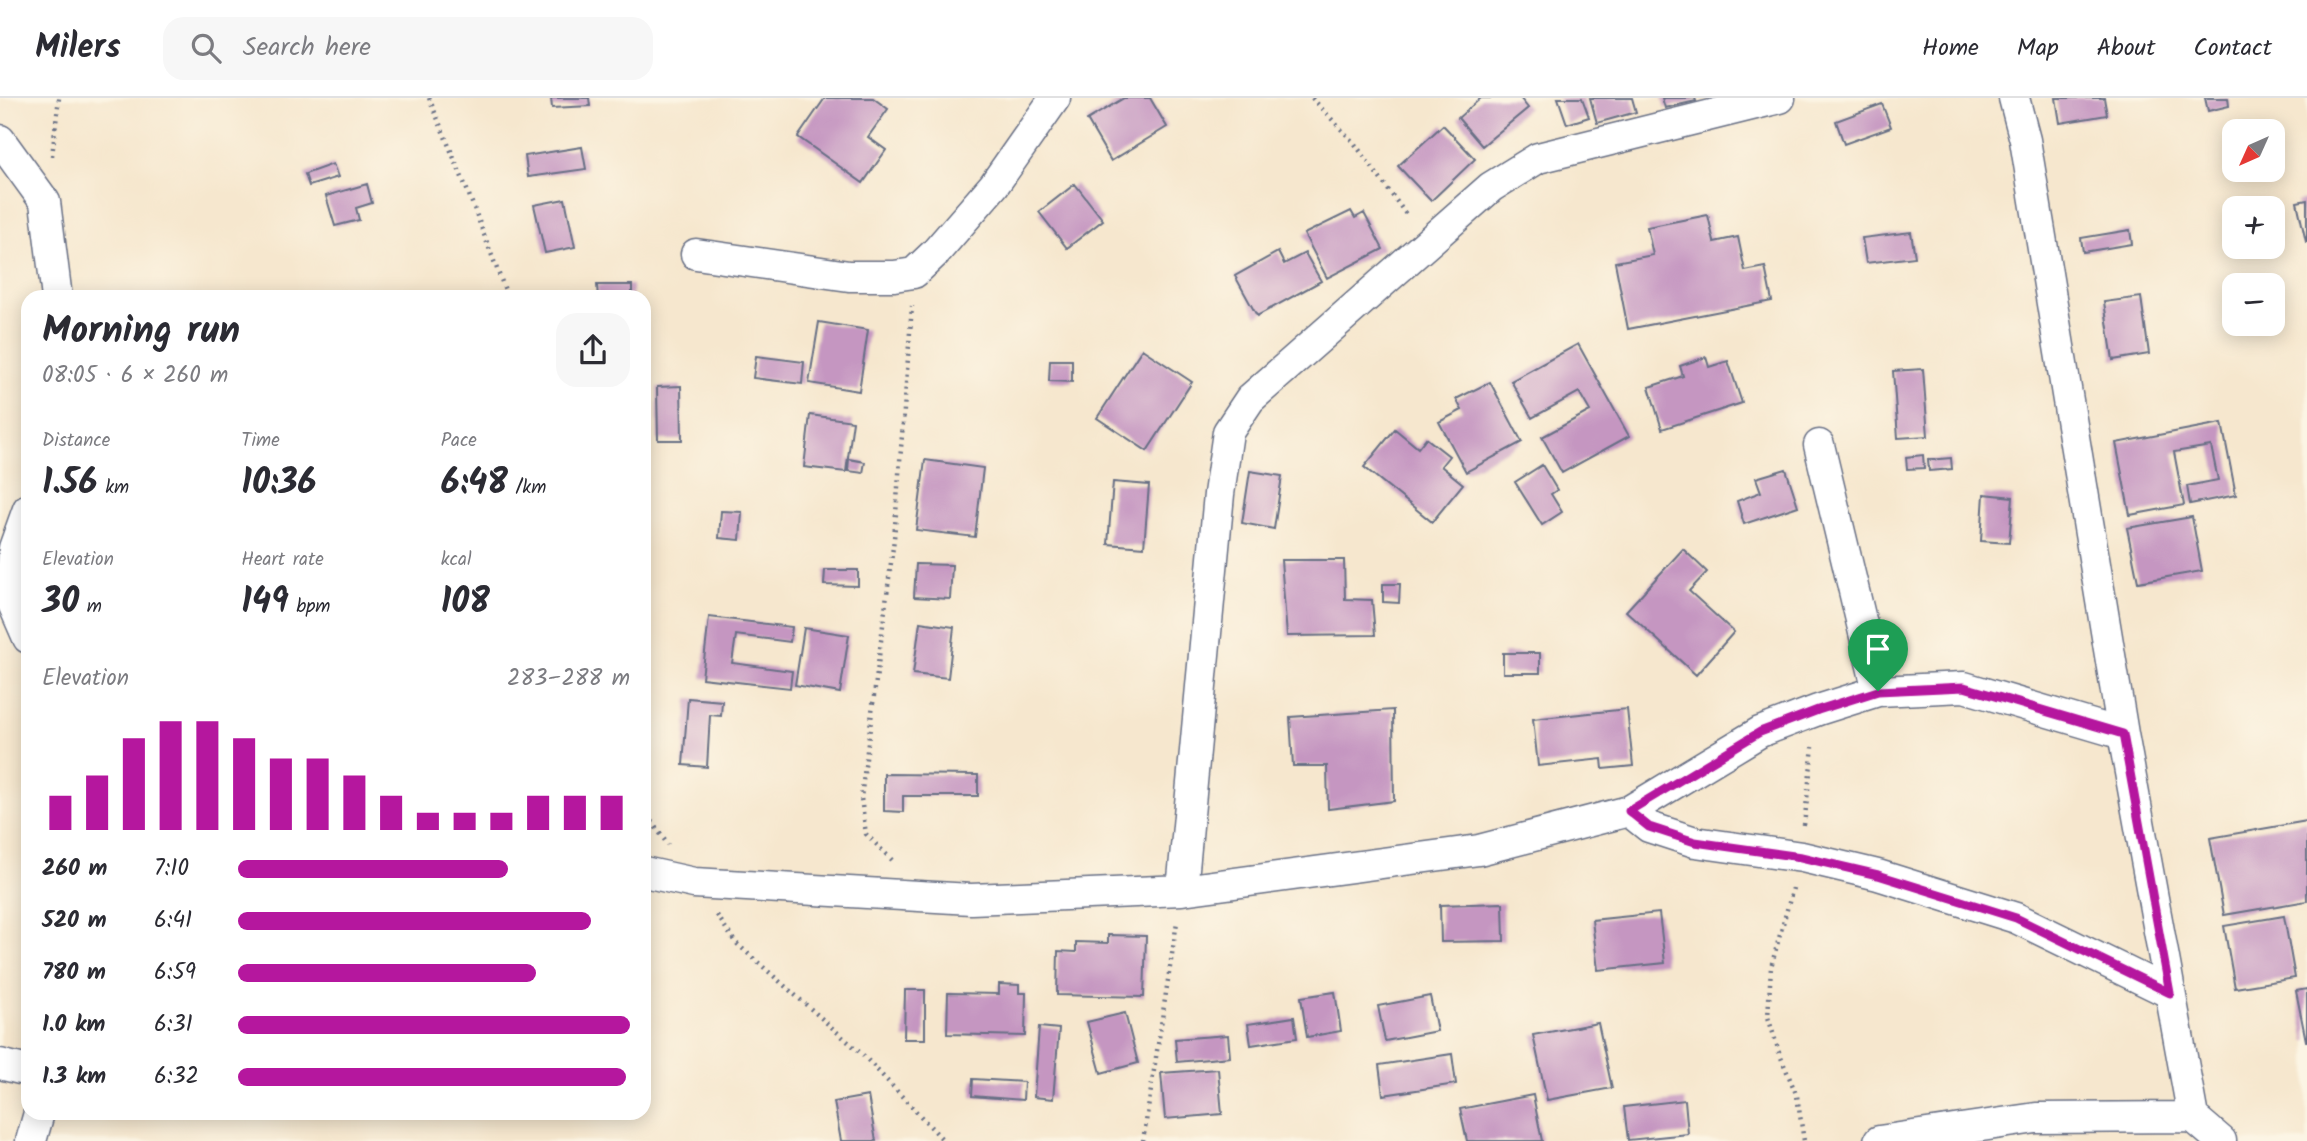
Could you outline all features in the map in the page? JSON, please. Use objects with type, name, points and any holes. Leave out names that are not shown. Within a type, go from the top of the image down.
[{"type":"street","points":[[696,254],[849,276],[914,273],[935,253],[994,184],[1055,98]]},
{"type":"street","points":[[1182,890],[1217,507],[1228,432],[1250,399],[1491,187],[1538,158],[1780,98]]},
{"type":"street","points":[[2014,98],[2025,140],[2123,734],[2193,1117],[2221,1141]]},
{"type":"street","points":[[0,140],[45,202],[56,290]]},
{"type":"street","points":[[1819,445],[1878,691]]},
{"type":"street","points":[[21,522],[7,547],[11,599],[21,622]]},
{"type":"street","points":[[651,874],[694,883],[971,899],[1182,890],[1479,850],[1629,811],[1760,732],[1878,691],[1964,687],[2123,734]]},
{"type":"street","points":[[1629,811],[1649,827],[1695,842],[1801,857],[1878,875],[2016,918],[2170,993]]},
{"type":"street","points":[[0,1064],[21,1069]]},
{"type":"street","points":[[1879,1141],[2036,1118],[2193,1117]]},
{"type":"street","points":[[31,1141],[37,1120]]},
{"type":"path","points":[[45,202],[59,98]]},
{"type":"path","points":[[429,98],[505,290]]},
{"type":"path","points":[[1312,98],[1355,144],[1427,243]]},
{"type":"path","points":[[898,865],[866,834],[861,798],[894,539],[914,273]]},
{"type":"path","points":[[1804,1141],[1797,1096],[1768,1017],[1771,967],[1801,857],[1818,710]]},
{"type":"path","points":[[651,820],[735,942],[863,1055],[944,1141]]},
{"type":"path","points":[[1143,1141],[1182,890]]},
{"type":"building","points":[[551,98],[589,98],[590,106],[552,108]]},
{"type":"building","points":[[825,98],[873,98],[888,109],[868,137],[886,150],[863,183],[798,137]]},
{"type":"building","points":[[1124,98],[1150,98],[1167,127],[1111,161],[1087,120]]},
{"type":"building","points":[[1481,98],[1520,98],[1528,108],[1482,146],[1458,118]]},
{"type":"building","points":[[1558,98],[1582,98],[1589,117],[1567,124]]},
{"type":"building","points":[[1590,98],[1632,98],[1636,112],[1597,123]]},
{"type":"building","points":[[1662,98],[1695,98],[1696,101],[1665,108]]},
{"type":"building","points":[[2056,98],[2104,98],[2107,115],[2060,123]]},
{"type":"building","points":[[2205,98],[2228,98],[2229,106],[2208,111]]},
{"type":"building","points":[[1882,104],[1891,127],[1844,144],[1836,121]]},
{"type":"building","points":[[1443,125],[1475,159],[1431,201],[1398,166]]},
{"type":"building","points":[[582,147],[586,169],[528,177],[525,156]]},
{"type":"building","points":[[333,164],[338,177],[309,186],[305,174]]},
{"type":"building","points":[[367,184],[372,203],[356,208],[359,220],[335,226],[326,196]]},
{"type":"building","points":[[1075,184],[1103,220],[1067,248],[1039,212]]},
{"type":"building","points":[[565,199],[575,247],[545,253],[534,205]]},
{"type":"building","points":[[2307,200],[2307,242],[2306,242],[2297,202]]},
{"type":"building","points":[[1351,211],[1355,218],[1364,213],[1383,249],[1327,278],[1304,234]]},
{"type":"building","points":[[1708,215],[1714,242],[1738,237],[1745,271],[1765,267],[1772,301],[1628,329],[1615,262],[1653,255],[1647,227]]},
{"type":"building","points":[[2130,230],[2132,244],[2083,252],[2081,238]]},
{"type":"building","points":[[1911,232],[1915,257],[1866,263],[1862,238]]},
{"type":"building","points":[[1278,252],[1284,264],[1305,253],[1321,281],[1257,316],[1235,276]]},
{"type":"building","points":[[597,285],[632,285],[632,290],[597,290]]},
{"type":"building","points":[[2141,297],[2149,354],[2113,360],[2104,302]]},
{"type":"building","points":[[819,322],[868,330],[859,391],[809,383]]},
{"type":"building","points":[[1578,344],[1629,436],[1562,473],[1542,437],[1590,411],[1579,392],[1532,418],[1511,381]]},
{"type":"building","points":[[1142,349],[1192,382],[1147,451],[1097,418]]},
{"type":"building","points":[[756,356],[804,362],[802,384],[753,378]]},
{"type":"building","points":[[1706,357],[1709,367],[1728,361],[1742,403],[1662,429],[1649,387],[1683,376],[1680,366]]},
{"type":"building","points":[[1050,360],[1072,360],[1072,382],[1049,381]]},
{"type":"building","points":[[1923,369],[1928,436],[1898,438],[1893,371]]},
{"type":"building","points":[[1490,382],[1522,442],[1466,472],[1439,422],[1462,410],[1456,399]]},
{"type":"building","points":[[681,386],[682,440],[658,440],[657,387]]},
{"type":"building","points":[[810,415],[853,421],[846,472],[804,467]]},
{"type":"building","points":[[2222,423],[2236,495],[2190,504],[2187,486],[2218,480],[2211,446],[2174,452],[2184,505],[2130,515],[2116,443]]},
{"type":"building","points":[[1395,429],[1418,448],[1426,438],[1449,456],[1441,466],[1463,484],[1432,522],[1364,467]]},
{"type":"building","points":[[1923,455],[1924,468],[1907,469],[1906,457]]},
{"type":"building","points":[[1951,458],[1952,469],[1929,471],[1928,460]]},
{"type":"building","points":[[849,459],[865,462],[863,473],[848,471]]},
{"type":"building","points":[[925,460],[983,468],[975,537],[916,530]]},
{"type":"building","points":[[1542,465],[1557,490],[1551,494],[1562,512],[1542,525],[1515,482]]},
{"type":"building","points":[[1786,469],[1798,506],[1744,524],[1737,501],[1761,492],[1756,478]]},
{"type":"building","points":[[1250,471],[1282,476],[1274,529],[1242,523]]},
{"type":"building","points":[[1113,482],[1149,485],[1144,547],[1108,544]]},
{"type":"building","points":[[1984,494],[2013,497],[2009,543],[1981,541]]},
{"type":"building","points":[[721,511],[742,512],[740,540],[719,538]]},
{"type":"building","points":[[2192,517],[2202,571],[2138,582],[2127,528]]},
{"type":"building","points":[[1683,549],[1707,572],[1689,591],[1734,632],[1696,675],[1626,611]]},
{"type":"building","points":[[1281,560],[1344,560],[1345,599],[1372,600],[1375,635],[1287,636]]},
{"type":"building","points":[[916,564],[952,565],[950,599],[914,597]]},
{"type":"building","points":[[825,570],[858,570],[858,586],[824,585]]},
{"type":"building","points":[[1383,584],[1400,584],[1399,603],[1383,602]]},
{"type":"building","points":[[709,617],[792,627],[790,642],[736,635],[732,663],[792,671],[790,688],[702,678]]},
{"type":"building","points":[[920,622],[954,627],[948,678],[913,674]]},
{"type":"building","points":[[804,628],[849,635],[840,693],[795,685]]},
{"type":"building","points":[[1503,653],[1540,653],[1540,673],[1503,673]]},
{"type":"building","points":[[688,698],[722,701],[721,716],[710,715],[707,767],[683,765]]},
{"type":"building","points":[[1627,709],[1633,766],[1603,769],[1602,759],[1538,766],[1533,719]]},
{"type":"building","points":[[1393,710],[1394,801],[1328,809],[1327,766],[1293,766],[1290,717]]},
{"type":"building","points":[[884,774],[978,775],[978,796],[903,796],[903,812],[884,811]]},
{"type":"building","points":[[2307,821],[2307,901],[2224,915],[2210,838]]},
{"type":"building","points":[[1503,903],[1504,941],[1441,942],[1440,905]]},
{"type":"building","points":[[1659,913],[1665,963],[1598,970],[1592,920]]},
{"type":"building","points":[[2284,916],[2295,978],[2235,988],[2224,926]]},
{"type":"building","points":[[1108,935],[1146,936],[1144,997],[1057,995],[1058,951],[1076,952],[1076,942],[1108,943]]},
{"type":"building","points":[[999,984],[1019,985],[1019,993],[1026,993],[1025,1036],[947,1034],[948,993],[999,994]]},
{"type":"building","points":[[2307,989],[2307,1041],[2306,1041],[2296,991]]},
{"type":"building","points":[[905,990],[925,990],[925,1039],[904,1039]]},
{"type":"building","points":[[1335,992],[1341,1031],[1307,1037],[1301,997]]},
{"type":"building","points":[[1430,996],[1437,1031],[1385,1041],[1378,1006]]},
{"type":"building","points":[[1125,1013],[1138,1063],[1101,1073],[1087,1022]]},
{"type":"building","points":[[1294,1017],[1297,1038],[1251,1045],[1248,1024]]},
{"type":"building","points":[[1598,1023],[1612,1088],[1547,1100],[1533,1035]]},
{"type":"building","points":[[1039,1027],[1059,1029],[1053,1099],[1034,1097]]},
{"type":"building","points":[[1228,1035],[1230,1057],[1177,1062],[1175,1039]]},
{"type":"building","points":[[1452,1054],[1456,1084],[1383,1095],[1379,1065]]},
{"type":"building","points":[[1218,1069],[1222,1114],[1165,1119],[1161,1073]]},
{"type":"building","points":[[973,1079],[1024,1082],[1023,1100],[972,1096]]},
{"type":"building","points":[[1533,1095],[1542,1141],[1467,1141],[1460,1109]]},
{"type":"building","points":[[868,1096],[876,1141],[841,1141],[834,1102]]},
{"type":"building","points":[[1685,1100],[1688,1134],[1628,1140],[1624,1107]]},
{"type":"route","points":[[1964,687],[2123,734],[2170,993],[2016,918],[1878,875],[1801,857],[1695,842],[1649,827],[1629,811],[1760,732],[1878,691],[1964,687]]}]
